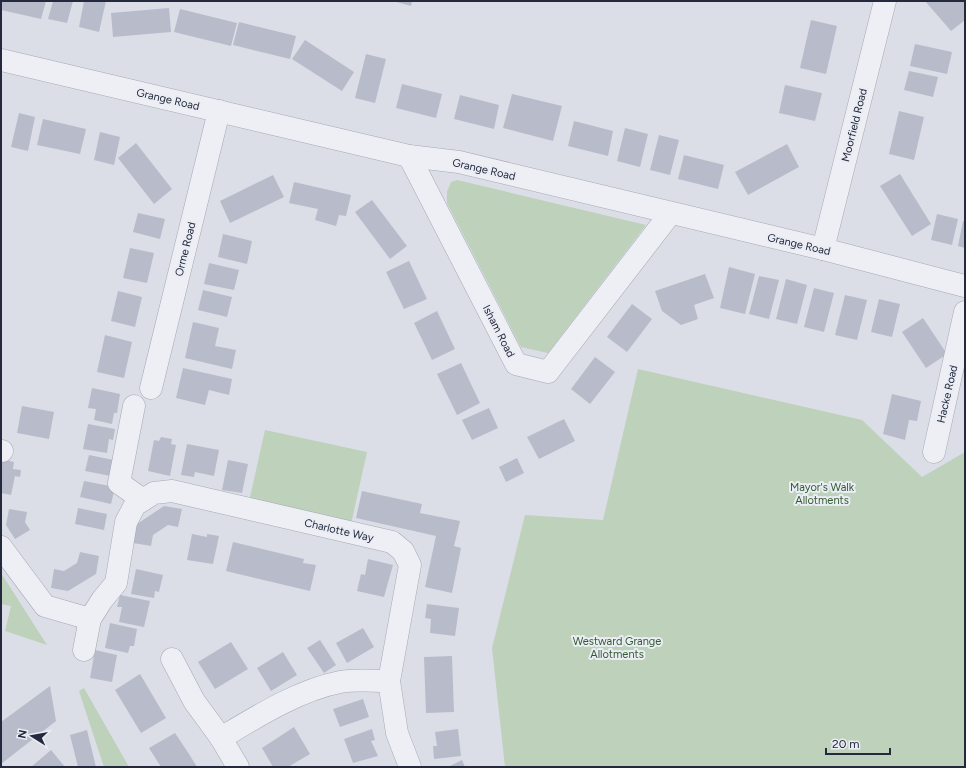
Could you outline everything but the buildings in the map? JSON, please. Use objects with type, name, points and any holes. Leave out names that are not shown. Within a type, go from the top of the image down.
[{"type":"street","name":"Moorfield Road","points":[[823,249],[885,1]]},
{"type":"street","name":"Grange Road","points":[[1,60],[409,156],[459,162],[670,214],[823,249],[965,286]]},
{"type":"street","name":"Orme Road","points":[[151,388],[219,111]]},
{"type":"street","name":"Isham Road","points":[[409,156],[516,364],[548,372],[670,214]]},
{"type":"street","name":"Hacke Road","points":[[934,452],[965,312]]},
{"type":"street","points":[[134,406],[119,483],[143,500]]},
{"type":"street","name":"Charlotte Way","points":[[84,650],[90,619],[102,600],[116,583],[126,522],[135,505],[154,493],[172,491],[392,542],[403,551],[410,565],[389,681],[397,733],[410,767]]},
{"type":"street","points":[[1,547],[45,606],[90,619]]},
{"type":"street","points":[[172,659],[194,702],[221,738],[238,767]]},
{"type":"street","points":[[221,738],[293,698],[319,687],[342,682],[389,681]]},
{"type":"green space","points":[[457,180],[646,225],[548,353],[521,347],[447,203],[447,192],[451,182]]},
{"type":"green space","name":"Westward Grange Allotments","points":[[638,369],[862,420],[922,477],[965,452],[965,767],[505,767],[492,648],[525,515],[603,520]]},
{"type":"green space","points":[[265,430],[367,452],[351,524],[249,502]]},
{"type":"green space","points":[[1,573],[47,645],[5,631],[11,606],[1,604]]},
{"type":"green space","points":[[84,688],[129,767],[104,767],[79,691]]},
{"type":"park label","name":"Mayor's Walk Allotments","points":[[822,493]]}]
